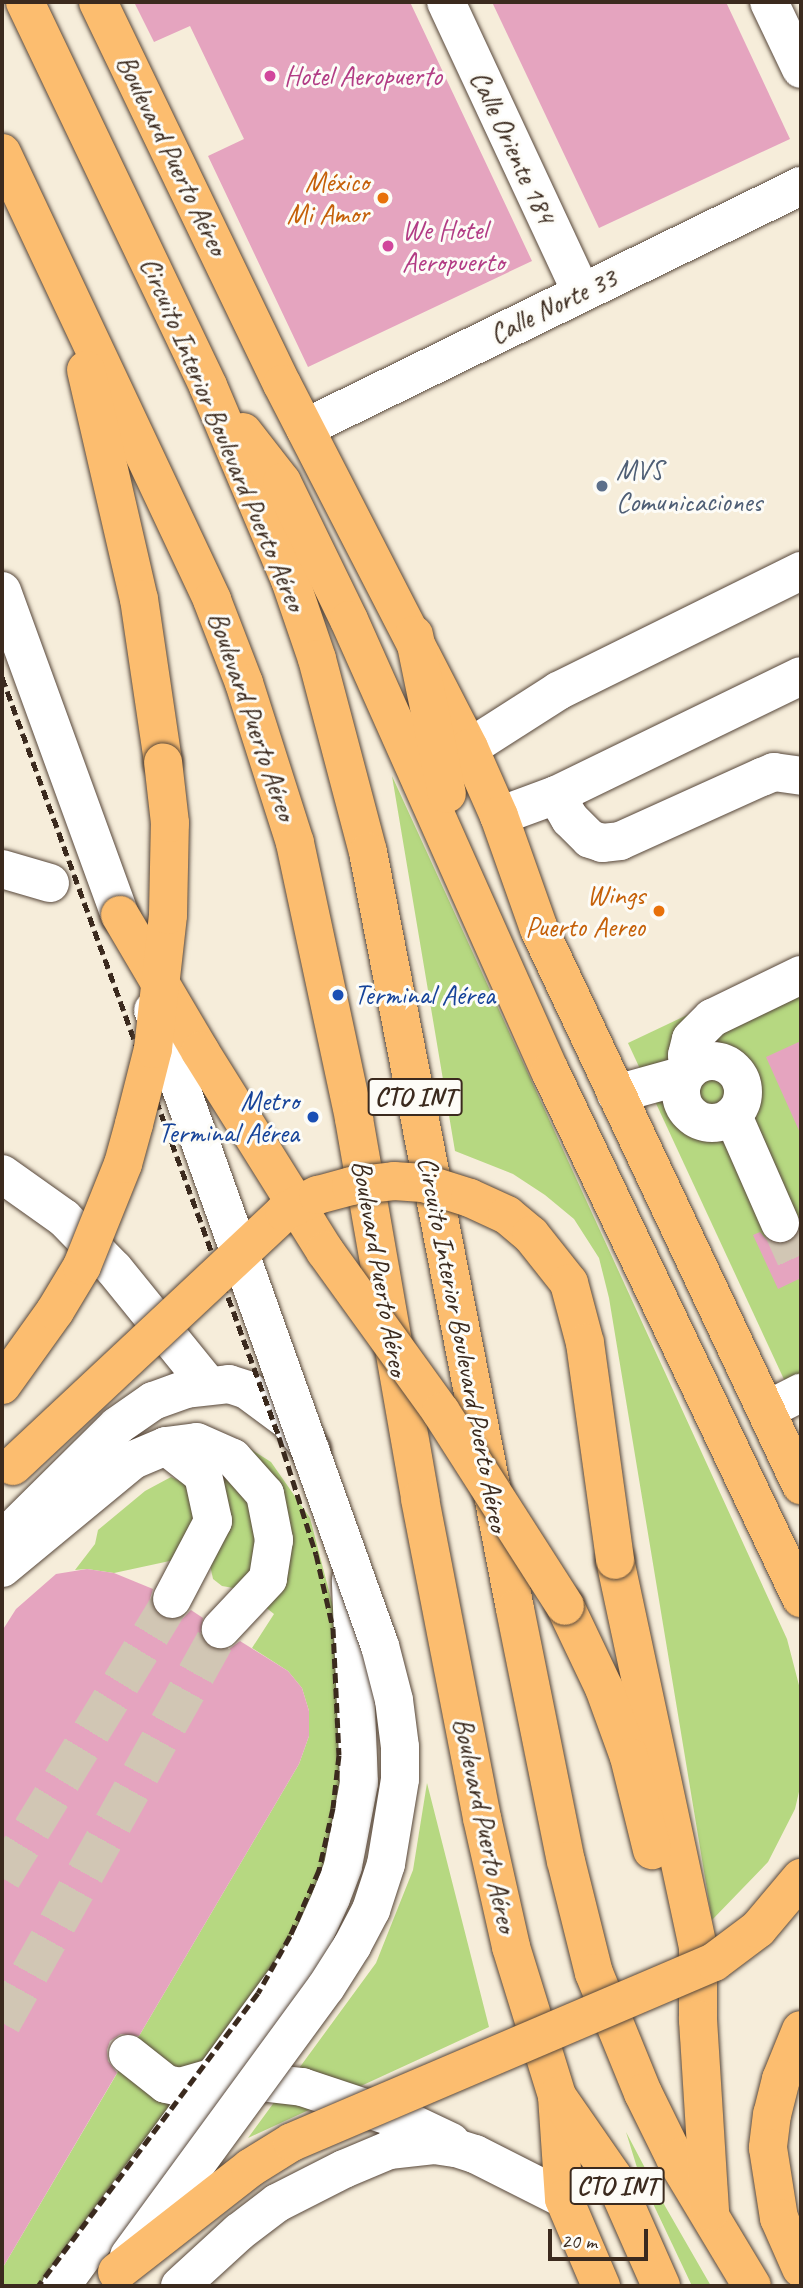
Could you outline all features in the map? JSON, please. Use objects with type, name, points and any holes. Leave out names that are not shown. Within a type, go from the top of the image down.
[{"type":"main road","name":"Circuito Interior Boulevard Puerto Aéreo","points":[[25,2],[208,386],[290,580],[317,659],[368,852],[566,1861],[594,1973],[643,2093],[674,2158],[711,2221]]},
{"type":"main road","name":"Boulevard Puerto Aéreo","points":[[98,2],[305,428],[414,635],[469,748],[499,816],[539,929],[801,1485]]},
{"type":"main road","name":"Boulevard Puerto Aéreo","points":[[2,153],[212,600],[244,683],[295,843],[325,970],[354,1119],[420,1499],[482,1818],[511,1947],[556,2096]]},
{"type":"main road","points":[[2,1385],[55,1311],[82,1266],[123,1164],[153,1049],[168,915],[170,823],[139,599],[93,394],[62,280]]},
{"type":"main road","points":[[208,386],[282,482],[349,620],[550,1071],[801,1598]]},
{"type":"main road","points":[[414,635],[433,738],[471,891]]},
{"type":"main road","points":[[120,915],[200,1051],[325,1251],[441,1412],[565,1606],[604,1688],[629,1757],[652,1846],[668,1932],[698,2020]]},
{"type":"main road","points":[[7,1471],[284,1212],[318,1195],[351,1186],[394,1181],[424,1183],[470,1198],[507,1215],[531,1235],[569,1283],[585,1343],[615,1560],[698,1948],[698,2020],[711,2221]]},
{"type":"main road","points":[[112,2279],[250,2168],[292,2142],[714,1962],[758,1929],[801,1878]]},
{"type":"main road","points":[[801,2030],[781,2079],[772,2114],[768,2148],[779,2218],[801,2268]]},
{"type":"main road","name":"CTO INT","points":[[556,2096],[564,2199],[601,2286]]},
{"type":"main road","name":"CTO INT","points":[[556,2096],[613,2177],[661,2286]]},
{"type":"main road","name":"CTO INT","points":[[711,2221],[752,2286]]},
{"type":"street","name":"Calle Oriente 184","points":[[446,2],[581,292]]},
{"type":"street","points":[[769,2],[801,69]]},
{"type":"street","name":"Calle Norte 33","points":[[305,428],[801,186]]},
{"type":"street","points":[[469,748],[558,691],[801,571]]},
{"type":"street","points":[[2,591],[380,1646],[394,1700],[400,1746],[400,1779],[386,1864],[371,1910],[352,1947],[326,1987],[112,2279]]},
{"type":"street","points":[[499,816],[556,795],[801,676]]},
{"type":"street","points":[[556,795],[570,819],[590,839],[602,844],[620,841],[762,776],[774,772],[801,776]]},
{"type":"street","points":[[2,869],[50,883]]},
{"type":"street","points":[[762,993],[732,1029],[726,1041],[732,1067],[741,1077],[744,1091],[741,1105],[733,1116],[721,1122],[709,1123],[687,1112],[680,1087],[687,1073],[687,1055],[691,1039],[712,1018],[762,993],[801,975]]},
{"type":"street","points":[[616,1094],[687,1073],[709,1060],[732,1067]]},
{"type":"street","points":[[733,1116],[780,1223]]},
{"type":"street","points":[[2,1174],[64,1218],[114,1269],[208,1385]]},
{"type":"street","points":[[2,1541],[132,1414],[168,1395],[208,1385],[229,1384],[247,1390],[289,1421],[310,1446],[345,1547],[352,1584],[359,1771],[353,1823],[343,1866],[314,1936],[216,2077],[61,2286]]},
{"type":"street","points":[[767,1410],[801,1393]]},
{"type":"street","points":[[2,1568],[133,1460],[166,1446],[197,1442],[233,1458],[265,1494],[274,1540],[268,1579],[221,1629]]},
{"type":"street","points":[[166,1446],[203,1475],[213,1521],[172,1599]]},
{"type":"street","points":[[128,2054],[166,2084],[180,2087],[216,2077],[302,2087],[355,2103],[413,2124],[564,2199]]},
{"type":"street","points":[[180,2286],[239,2232],[277,2203],[366,2159],[414,2146],[435,2145],[475,2154]]},
{"type":"green space","points":[[392,776],[787,1639],[801,1693],[801,1783],[795,1809],[768,1862],[712,1920],[609,1298],[599,1258],[574,1219],[545,1195],[513,1174],[455,1151]]},
{"type":"green space","points":[[801,961],[801,1416],[628,1043]]},
{"type":"green space","points":[[235,1439],[271,1462],[310,1518],[336,1618],[342,1747],[338,1807],[324,1870],[294,1939],[44,2286],[2,2286],[2,2269],[299,1764],[309,1736],[309,1711],[302,1688],[288,1671],[252,1648],[274,1614],[264,1606],[280,1581]]},
{"type":"green space","points":[[220,1474],[246,1496],[263,1555],[239,1589],[222,1586],[213,1579],[210,1565]]},
{"type":"green space","points":[[171,1477],[184,1483],[193,1497],[198,1516],[179,1559],[114,1573],[75,1570],[95,1544],[98,1530],[145,1491]]},
{"type":"green space","points":[[427,1783],[489,2027],[248,2138],[376,1963],[413,1870]]},
{"type":"green space","points":[[626,2132],[711,2286],[692,2286],[639,2174]]},
{"type":"building","points":[[134,2],[410,2],[532,261],[308,367],[208,156],[244,139],[190,26],[154,42]]},
{"type":"building","points":[[492,2],[726,2],[790,139],[599,228]]},
{"type":"building","points":[[801,1041],[801,1135],[766,1057]]},
{"type":"building","points":[[801,1227],[801,1278],[778,1289],[753,1235],[760,1232],[768,1241],[777,1245],[788,1243],[797,1236]]},
{"type":"building","points":[[87,1569],[114,1573],[153,1589],[150,1599],[153,1610],[162,1619],[174,1621],[183,1618],[191,1610],[203,1618],[200,1636],[215,1650],[228,1650],[240,1641],[288,1671],[302,1688],[309,1711],[309,1736],[299,1764],[139,2036],[121,2034],[110,2041],[108,2061],[117,2073],[2,2269],[2,1631],[16,1609],[56,1574]]},
{"type":"tunnel","points":[[780,1223],[801,1270]]},
{"type":"tunnel","points":[[2,1878],[172,1599]]},
{"type":"tunnel","points":[[2,2023],[221,1629]]},
{"type":"railway","points":[[2,677],[279,1437],[316,1554],[333,1628],[339,1755],[333,1808],[319,1870],[290,1936],[258,1993],[38,2286]]},
{"type":"place","name":"Hotel Aeropuerto","points":[[270,76]]},
{"type":"place","name":"México Mi Amor","points":[[383,198]]},
{"type":"place","name":"We Hotel Aeropuerto","points":[[388,246]]},
{"type":"place","name":"MVS Comunicaciones","points":[[602,486]]},
{"type":"place","name":"Wings Puerto Aereo","points":[[659,911]]},
{"type":"place","name":"Terminal Aérea","points":[[338,995]]},
{"type":"place","name":"Metro Terminal Aérea","points":[[313,1117]]}]
